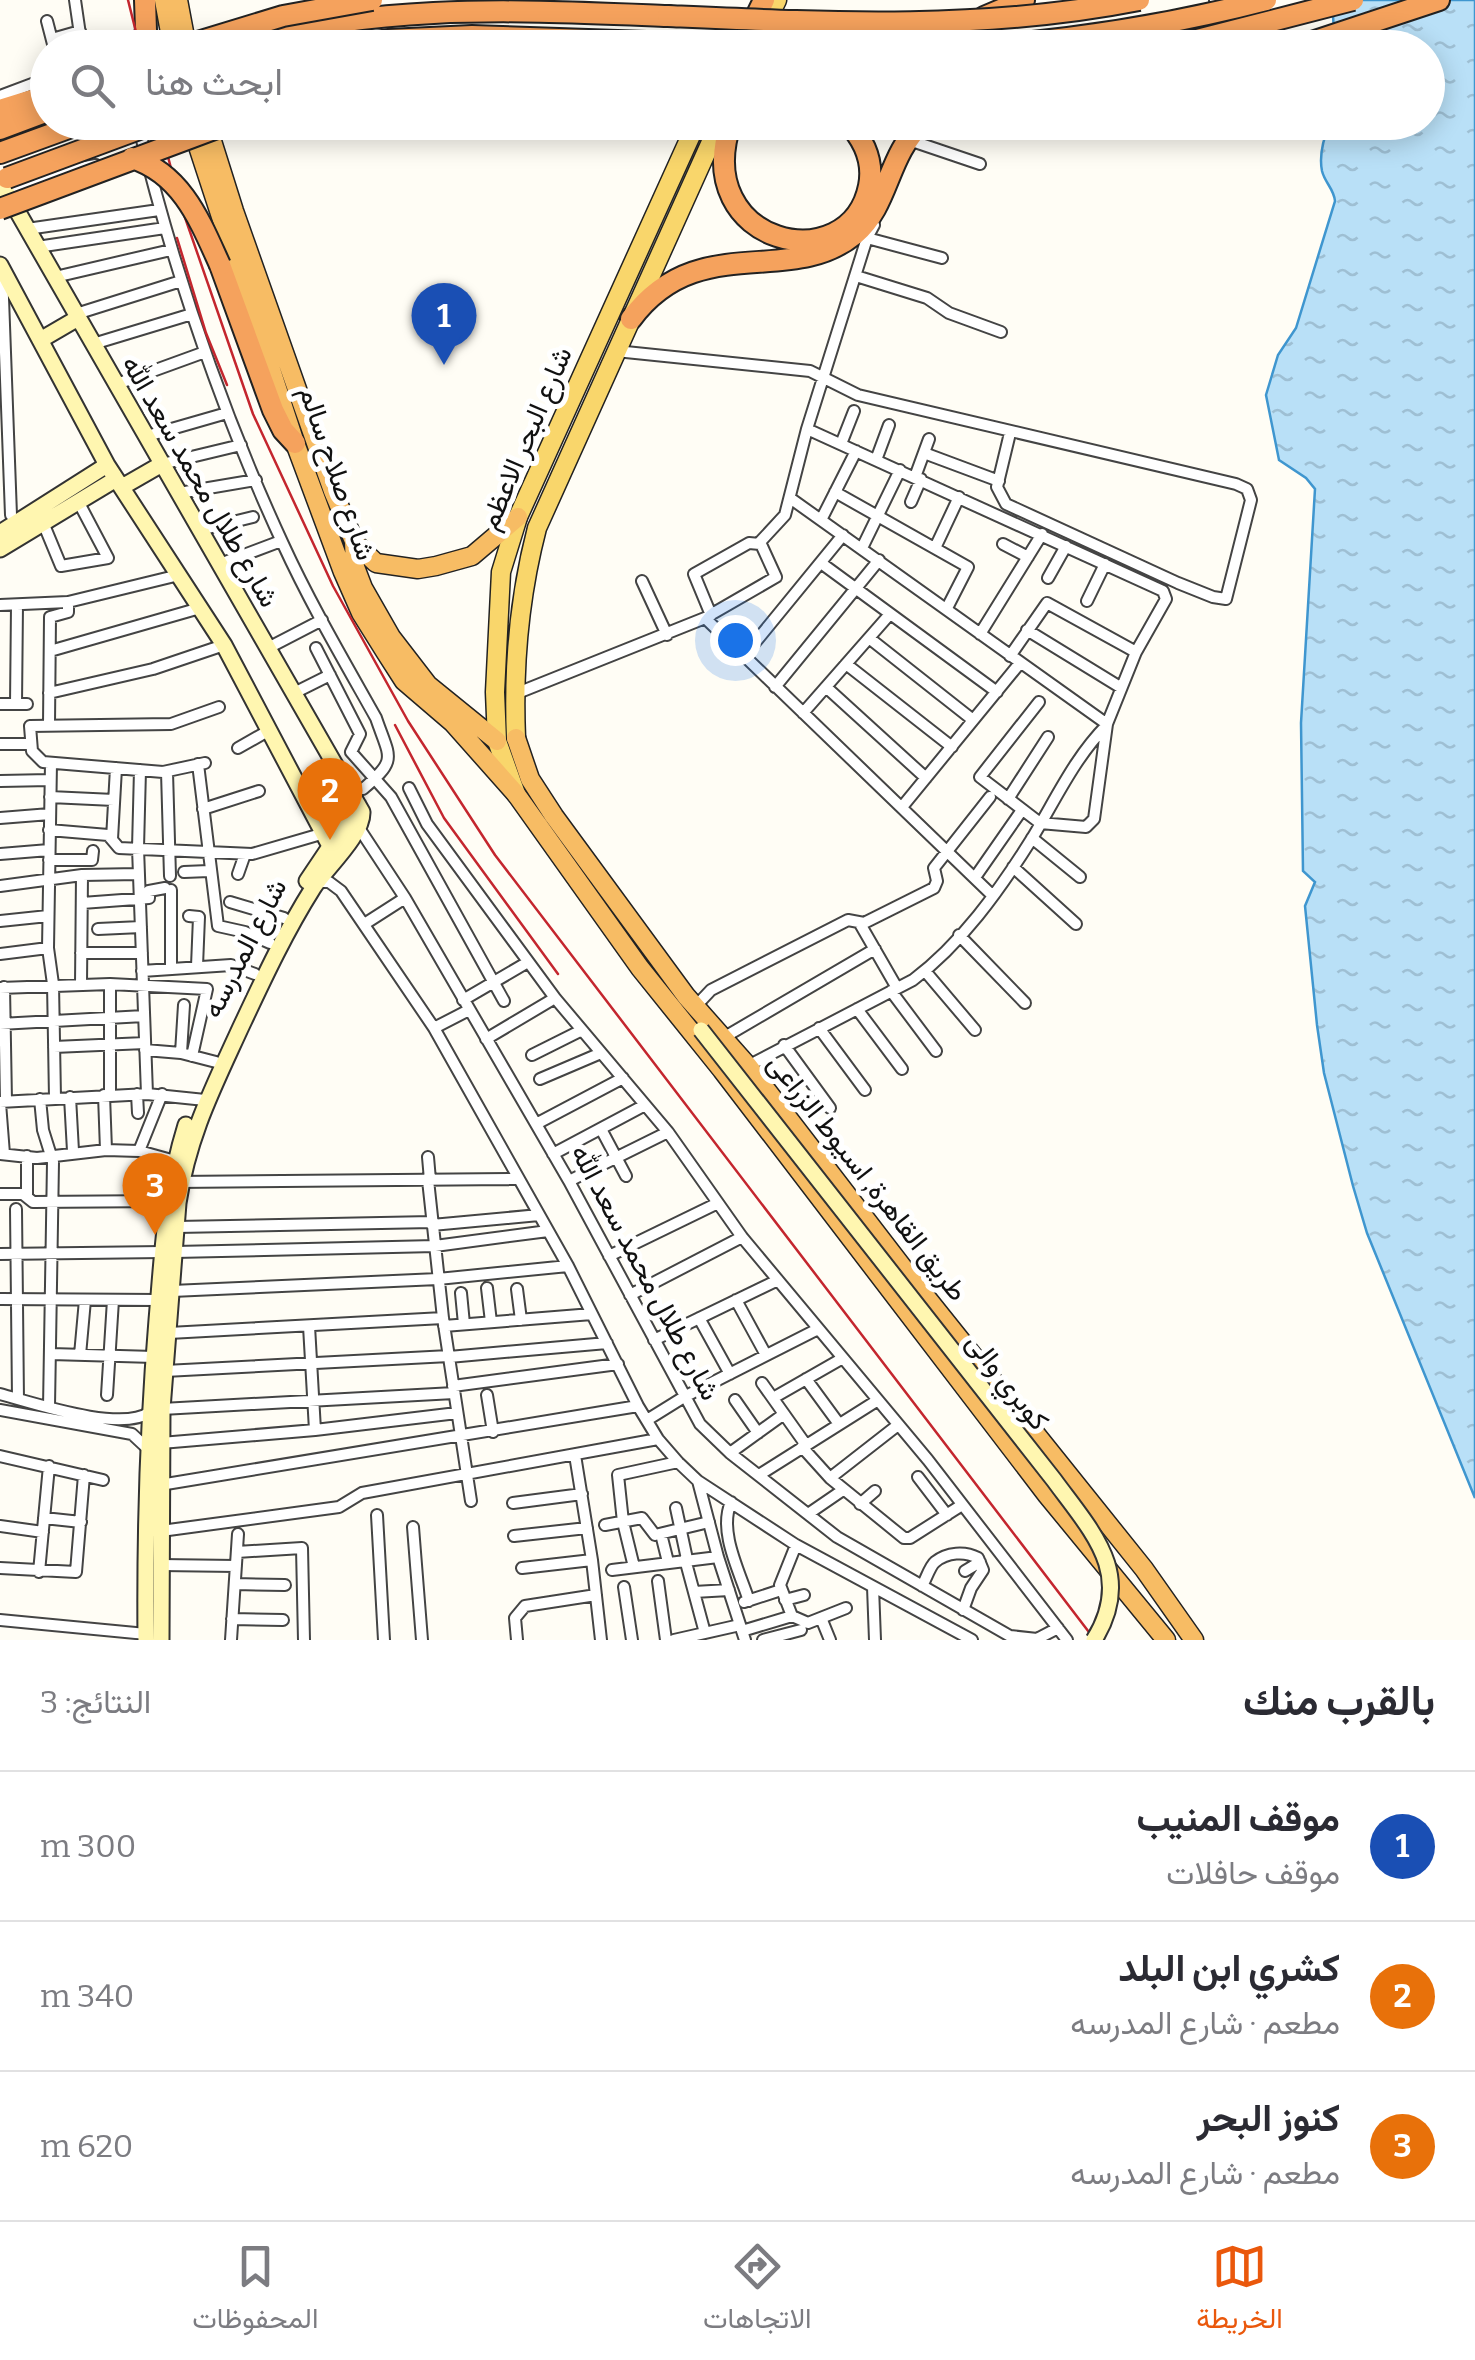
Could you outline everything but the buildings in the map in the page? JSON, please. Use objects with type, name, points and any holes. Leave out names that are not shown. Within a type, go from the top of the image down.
[{"type":"highway","points":[[145,0],[146,30]]},
{"type":"highway","points":[[164,0],[172,30]]},
{"type":"highway","points":[[178,0],[184,30]]},
{"type":"highway","points":[[236,30],[283,16],[372,0]]},
{"type":"highway","points":[[606,0],[668,16]]},
{"type":"highway","points":[[749,30],[764,0]]},
{"type":"highway","points":[[964,22],[1024,0]]},
{"type":"highway","points":[[294,30],[407,12],[504,10],[832,23],[964,22],[1138,0]]},
{"type":"highway","points":[[1131,30],[1190,20],[1266,0]]},
{"type":"highway","points":[[1236,30],[1353,0]]},
{"type":"highway","points":[[1348,30],[1439,0]]},
{"type":"highway","points":[[0,110],[30,101]]},
{"type":"highway","points":[[0,129],[30,118]]},
{"type":"highway","points":[[0,153],[36,140]]},
{"type":"highway","points":[[5,190],[118,140]]},
{"type":"highway","points":[[5,190],[140,162],[191,140]]},
{"type":"highway","name":"شارع صلاح سالم","points":[[200,140],[351,535],[356,567],[374,610],[428,686],[507,740]]},
{"type":"highway","name":"شارع صلاح سالم","points":[[207,140],[207,154],[295,443],[362,612],[404,681],[453,723],[516,794]]},
{"type":"highway","points":[[728,140],[723,164],[734,204],[754,225],[794,240],[834,233],[855,216],[868,192],[870,162],[859,140]]},
{"type":"highway","points":[[631,319],[656,290],[673,280],[710,267],[810,254],[854,234],[878,205],[898,151],[910,140]]},
{"type":"highway","points":[[140,162],[157,169],[178,186],[220,265],[283,430],[295,443]]},
{"type":"highway","points":[[330,537],[351,535],[376,563],[418,569],[472,556],[515,526]]},
{"type":"highway","name":"طريق القاهرة, اسيوط الزراعى","points":[[507,740],[554,816],[690,1004],[748,1066],[1159,1590],[1182,1640]]},
{"type":"highway","name":"طريق القاهرة, اسيوط الزراعى","points":[[516,794],[640,968],[1046,1495],[1142,1607],[1182,1640]]},
{"type":"highway","points":[[1142,1607],[1159,1609],[1159,1590]]},
{"type":"main road","points":[[738,30],[753,0]]},
{"type":"main road","points":[[763,30],[778,0]]},
{"type":"main road","name":"شارع البحر الاعظم","points":[[516,794],[494,692],[501,572],[515,526],[690,140]]},
{"type":"main road","name":"شارع البحر الاعظم","points":[[507,740],[524,579],[534,541],[712,140]]},
{"type":"main road","points":[[671,180],[690,188]]},
{"type":"main road","name":"شارع طلال محمد سعد الله","points":[[5,190],[358,805]]},
{"type":"main road","points":[[658,207],[669,208],[676,216]]},
{"type":"main road","points":[[1,266],[107,465],[224,644],[325,840]]},
{"type":"main road","points":[[42,339],[77,316]]},
{"type":"main road","points":[[0,549],[79,503],[162,464]]},
{"type":"main road","points":[[0,533],[12,516],[107,465]]},
{"type":"main road","points":[[515,526],[522,541],[534,541]]},
{"type":"main road","points":[[501,572],[516,570],[524,579]]},
{"type":"main road","points":[[358,805],[362,818],[359,828]]},
{"type":"main road","name":"شارع المدرسه","points":[[151,1638],[154,1357],[169,1252],[166,1201],[201,1099],[312,882],[325,840],[358,805]]},
{"type":"main road","name":"شارع المدرسه","points":[[169,1252],[176,1228],[175,1161],[255,974],[284,918],[359,828]]},
{"type":"main road","name":"كوبري والى","points":[[690,1004],[701,1030],[1101,1544],[1112,1588],[1105,1619],[1094,1640]]},
{"type":"main road","name":"كوبري والى","points":[[831,1212],[872,1257],[1095,1548],[1106,1588],[1099,1617],[1086,1640]]},
{"type":"main road","name":"شارع المدرسه","points":[[156,1410],[169,1333],[165,1296]]},
{"type":"main road","name":"شارع المدرسه","points":[[151,1638],[161,1565],[160,1485],[154,1445]]},
{"type":"street","points":[[75,0],[80,30]]},
{"type":"street","points":[[1214,0],[1217,30]]},
{"type":"street","points":[[47,21],[49,30]]},
{"type":"street","points":[[0,96],[30,85]]},
{"type":"street","points":[[139,140],[140,162],[240,445],[281,540],[376,718],[388,764],[362,788]]},
{"type":"street","points":[[760,544],[782,521],[868,238],[916,140]]},
{"type":"street","points":[[940,140],[980,164]]},
{"type":"street","points":[[27,228],[159,210]]},
{"type":"street","points":[[37,247],[165,228]]},
{"type":"street","points":[[868,238],[942,258]]},
{"type":"street","points":[[54,277],[171,250]]},
{"type":"street","points":[[1,266],[12,516]]},
{"type":"street","points":[[856,276],[927,298],[949,313],[1001,332]]},
{"type":"street","points":[[77,316],[181,281]]},
{"type":"street","points":[[94,344],[192,314]]},
{"type":"street","points":[[616,351],[810,371],[858,395],[1247,489],[1251,500],[1226,599],[1006,504],[998,494],[1010,433]]},
{"type":"street","points":[[116,384],[204,352]]},
{"type":"street","points":[[841,444],[854,411]]},
{"type":"street","points":[[146,436],[227,413]]},
{"type":"street","points":[[876,460],[889,425]]},
{"type":"street","points":[[807,429],[1042,534],[1165,594],[1120,687],[1107,724],[1092,822],[1086,828],[1040,823],[980,777],[1040,702]]},
{"type":"street","points":[[910,502],[929,439]]},
{"type":"street","points":[[162,464],[240,445]]},
{"type":"street","points":[[821,520],[856,451]]},
{"type":"street","points":[[924,453],[999,481]]},
{"type":"street","points":[[862,548],[900,470]]},
{"type":"street","points":[[180,493],[256,480]]},
{"type":"street","points":[[835,492],[968,568],[947,608]]},
{"type":"street","points":[[935,548],[959,497]]},
{"type":"street","points":[[790,498],[1107,724]]},
{"type":"street","points":[[44,525],[61,566],[108,558],[79,503]]},
{"type":"street","points":[[200,530],[253,516]]},
{"type":"street","points":[[980,634],[1042,534]]},
{"type":"street","points":[[744,656],[843,536]]},
{"type":"street","points":[[220,564],[281,540]]},
{"type":"street","points":[[760,544],[749,543],[694,574],[708,617],[992,894]]},
{"type":"street","points":[[514,694],[708,617],[776,576],[760,544]]},
{"type":"street","points":[[1003,544],[1028,557]]},
{"type":"street","points":[[1048,578],[1066,546]]},
{"type":"street","points":[[776,687],[879,560]]},
{"type":"street","points":[[820,563],[996,692]]},
{"type":"street","points":[[1087,601],[1105,564]]},
{"type":"street","points":[[0,605],[68,602],[178,575]]},
{"type":"street","points":[[642,581],[666,635]]},
{"type":"street","points":[[49,724],[50,617],[68,612],[68,602]]},
{"type":"street","points":[[902,807],[996,692],[1027,630],[1046,603],[1136,652]]},
{"type":"street","points":[[0,704],[22,704],[17,604]]},
{"type":"street","points":[[50,651],[200,608]]},
{"type":"street","points":[[804,713],[890,614]]},
{"type":"street","points":[[268,648],[322,620]]},
{"type":"street","points":[[1027,630],[1120,687]]},
{"type":"street","points":[[869,638],[974,720]]},
{"type":"street","points":[[49,693],[153,669],[224,644]]},
{"type":"street","points":[[316,648],[360,733],[352,752],[391,797],[504,1001]]},
{"type":"street","points":[[846,664],[952,747]]},
{"type":"street","points":[[294,693],[330,674]]},
{"type":"street","points":[[826,687],[926,778]]},
{"type":"street","points":[[219,707],[171,724],[32,724],[30,744],[36,758],[50,762],[167,772],[202,764],[209,871],[218,926],[270,943]]},
{"type":"street","points":[[748,1066],[925,971],[988,903],[1081,755],[1107,724]]},
{"type":"street","points":[[238,748],[268,730]]},
{"type":"street","points":[[1008,799],[1048,737]]},
{"type":"street","points":[[0,744],[30,744]]},
{"type":"street","points":[[50,762],[48,948],[53,984],[54,1098]]},
{"type":"street","points":[[112,840],[116,768]]},
{"type":"street","points":[[138,1114],[145,1046],[138,874],[140,770]]},
{"type":"street","points":[[167,772],[170,876]]},
{"type":"street","points":[[0,782],[50,780]]},
{"type":"street","points":[[409,788],[427,824],[555,998],[668,1132],[742,1237],[898,1424],[1067,1640]]},
{"type":"street","points":[[203,808],[259,790]]},
{"type":"street","points":[[50,797],[114,800]]},
{"type":"street","points":[[690,1004],[848,920],[864,923],[934,888],[938,882],[934,868],[990,798]]},
{"type":"street","points":[[976,876],[1022,810]]},
{"type":"street","points":[[0,818],[50,814]]},
{"type":"street","name":"شارع طلال محمد سعد الله","points":[[359,828],[405,898],[554,1154],[654,1340],[680,1400],[700,1424],[730,1453],[837,1537],[963,1610],[1023,1640],[1037,1639],[1058,1628]]},
{"type":"street","points":[[50,830],[106,834],[117,848],[244,854],[325,840]]},
{"type":"street","points":[[1032,838],[1080,877]]},
{"type":"street","points":[[0,854],[92,860],[92,851]]},
{"type":"street","points":[[238,874],[244,854]]},
{"type":"street","points":[[1013,866],[1076,924]]},
{"type":"street","points":[[184,872],[209,871]]},
{"type":"street","points":[[0,886],[82,875],[138,874]]},
{"type":"street","points":[[81,984],[82,875]]},
{"type":"street","points":[[312,882],[329,882],[338,887],[434,1028],[568,1266],[638,1406],[678,1462],[698,1481],[796,1545],[972,1640]]},
{"type":"street","points":[[82,903],[149,898],[149,891],[168,889],[165,969],[158,986]]},
{"type":"street","points":[[366,923],[405,898]]},
{"type":"street","points":[[230,902],[284,918]]},
{"type":"street","points":[[0,921],[48,916]]},
{"type":"street","points":[[189,916],[199,916],[197,966]]},
{"type":"street","points":[[859,922],[894,990],[936,1051]]},
{"type":"street","points":[[98,928],[141,927]]},
{"type":"street","points":[[959,935],[1025,1003]]},
{"type":"street","points":[[0,954],[48,948]]},
{"type":"street","points":[[724,1038],[875,949]]},
{"type":"street","points":[[82,953],[142,952]]},
{"type":"street","points":[[142,971],[232,960],[255,974]]},
{"type":"street","points":[[434,1028],[493,982],[528,962]]},
{"type":"street","points":[[925,971],[975,1030]]},
{"type":"street","points":[[106,1150],[110,984]]},
{"type":"street","points":[[175,1161],[139,1151],[72,1151],[42,1158],[2,1154],[2,988],[143,984],[208,990],[187,1054]]},
{"type":"street","points":[[486,1039],[555,998]]},
{"type":"street","points":[[184,1005],[187,1054]]},
{"type":"street","points":[[857,1009],[902,1069]]},
{"type":"street","points":[[2,1024],[144,1016]]},
{"type":"street","points":[[819,1028],[865,1090]]},
{"type":"street","points":[[532,1054],[582,1030]]},
{"type":"street","points":[[54,1048],[145,1046],[216,1062]]},
{"type":"street","points":[[784,1046],[830,1108]]},
{"type":"street","points":[[540,1079],[601,1052]]},
{"type":"street","points":[[536,1124],[623,1078]]},
{"type":"street","points":[[2,1102],[142,1094],[201,1099]]},
{"type":"street","points":[[139,1151],[162,1094]]},
{"type":"street","points":[[70,1097],[72,1151]]},
{"type":"street","points":[[40,1099],[52,1154],[54,1202],[50,1407]]},
{"type":"street","points":[[554,1154],[645,1105]]},
{"type":"street","points":[[600,1129],[626,1176]]},
{"type":"street","points":[[569,1181],[668,1132]]},
{"type":"street","points":[[26,1156],[27,1197]]},
{"type":"street","points":[[428,1157],[443,1322],[471,1501]]},
{"type":"street","points":[[175,1182],[519,1179]]},
{"type":"street","points":[[0,1194],[22,1194],[33,1202],[166,1201]]},
{"type":"street","points":[[609,1256],[718,1203]]},
{"type":"street","points":[[16,1209],[18,1399]]},
{"type":"street","points":[[176,1228],[432,1223],[539,1216]]},
{"type":"street","points":[[490,1219],[493,1238]]},
{"type":"street","points":[[0,1254],[435,1246],[548,1231]]},
{"type":"street","points":[[630,1294],[742,1237]]},
{"type":"street","points":[[0,1299],[114,1300],[438,1279],[568,1266]]},
{"type":"street","points":[[654,1340],[778,1280]]},
{"type":"street","points":[[487,1288],[491,1322]]},
{"type":"street","points":[[517,1289],[520,1320]]},
{"type":"street","points":[[461,1292],[464,1324]]},
{"type":"street","points":[[80,1355],[85,1300]]},
{"type":"street","points":[[107,1396],[114,1300]]},
{"type":"street","points":[[736,1300],[766,1356]]},
{"type":"street","points":[[169,1333],[464,1324],[592,1314]]},
{"type":"street","points":[[699,1318],[730,1374]]},
{"type":"street","points":[[309,1326],[315,1430]]},
{"type":"street","points":[[647,1420],[818,1328]]},
{"type":"street","points":[[165,1372],[607,1343]]},
{"type":"street","points":[[50,1354],[154,1357]]},
{"type":"street","points":[[773,1398],[843,1358]]},
{"type":"street","points":[[0,1394],[128,1420],[156,1410],[454,1390],[618,1364]]},
{"type":"street","points":[[806,1380],[839,1424]]},
{"type":"street","points":[[762,1383],[830,1478],[904,1538],[914,1541],[962,1505]]},
{"type":"street","points":[[487,1395],[493,1432]]},
{"type":"street","points":[[735,1400],[758,1433]]},
{"type":"street","points":[[759,1474],[878,1400]]},
{"type":"street","points":[[160,1485],[638,1406]]},
{"type":"street","points":[[0,1410],[132,1434],[154,1445],[457,1413]]},
{"type":"street","points":[[730,1453],[784,1414]]},
{"type":"street","points":[[830,1478],[898,1424]]},
{"type":"street","points":[[161,1531],[339,1507],[362,1493],[658,1439]]},
{"type":"street","points":[[575,1455],[600,1640]]},
{"type":"street","points":[[0,1456],[104,1480]]},
{"type":"street","points":[[634,1567],[623,1522],[618,1475],[678,1462]]},
{"type":"street","points":[[39,1572],[49,1466]]},
{"type":"street","points":[[0,1568],[73,1572],[78,1568],[84,1475]]},
{"type":"street","points":[[918,1477],[947,1515]]},
{"type":"street","points":[[698,1481],[743,1632]]},
{"type":"street","points":[[808,1514],[843,1490]]},
{"type":"street","points":[[860,1504],[875,1490]]},
{"type":"street","points":[[512,1503],[582,1494]]},
{"type":"street","points":[[731,1502],[727,1531],[749,1601]]},
{"type":"street","points":[[676,1508],[705,1633]]},
{"type":"street","points":[[376,1515],[384,1640]]},
{"type":"street","points":[[44,1518],[81,1522]]},
{"type":"street","points":[[605,1525],[642,1518],[652,1534],[660,1534],[709,1522]]},
{"type":"street","points":[[0,1526],[43,1532]]},
{"type":"street","points":[[414,1527],[422,1640]]},
{"type":"street","points":[[514,1536],[587,1528]]},
{"type":"street","points":[[231,1640],[238,1534]]},
{"type":"street","points":[[660,1534],[668,1562]]},
{"type":"street","points":[[965,1571],[993,1544]]},
{"type":"street","points":[[792,1616],[780,1582],[796,1545]]},
{"type":"street","points":[[236,1552],[300,1546],[304,1640]]},
{"type":"street","points":[[917,1611],[934,1562],[960,1552],[979,1560]]},
{"type":"street","points":[[612,1570],[718,1557]]},
{"type":"street","points":[[522,1568],[592,1560]]},
{"type":"street","points":[[963,1610],[971,1588],[982,1576],[979,1560]]},
{"type":"street","points":[[161,1565],[236,1566]]},
{"type":"street","points":[[658,1582],[666,1640]]},
{"type":"street","points":[[235,1584],[285,1585]]},
{"type":"street","points":[[624,1587],[632,1640]]},
{"type":"street","points":[[873,1587],[874,1640]]},
{"type":"street","points":[[694,1592],[729,1590]]},
{"type":"street","points":[[517,1640],[515,1618],[525,1606],[596,1594]]},
{"type":"street","points":[[734,1606],[804,1594]]},
{"type":"street","points":[[674,1640],[705,1633],[743,1632],[792,1616],[800,1617],[805,1624],[846,1608]]},
{"type":"street","points":[[821,1618],[830,1640]]},
{"type":"street","points":[[0,1620],[151,1638]]},
{"type":"street","points":[[232,1620],[283,1620]]},
{"type":"street","points":[[763,1640],[801,1630]]},
{"type":"water","points":[[1332,0],[1475,0],[1475,1498],[1367,1233],[1353,1186],[1324,1073],[1305,906],[1315,882],[1303,871],[1301,723],[1315,489],[1279,460],[1266,395],[1278,355],[1296,328],[1335,201],[1321,165],[1325,140],[1445,140],[1445,30],[1334,30]]},
{"type":"railway","points":[[128,0],[136,30]]},
{"type":"railway","points":[[164,140],[180,203],[253,414],[333,586],[408,721],[495,855],[1095,1640]]},
{"type":"railway","points":[[177,238],[206,333],[227,385]]},
{"type":"railway","points":[[395,725],[444,818],[558,974]]},
{"type":"place","name":"موقف المنيب","points":[[444,365]]},
{"type":"place","name":"كشري ابن البلد","points":[[330,840]]},
{"type":"place","name":"كنوز البحر","points":[[155,1235]]}]
